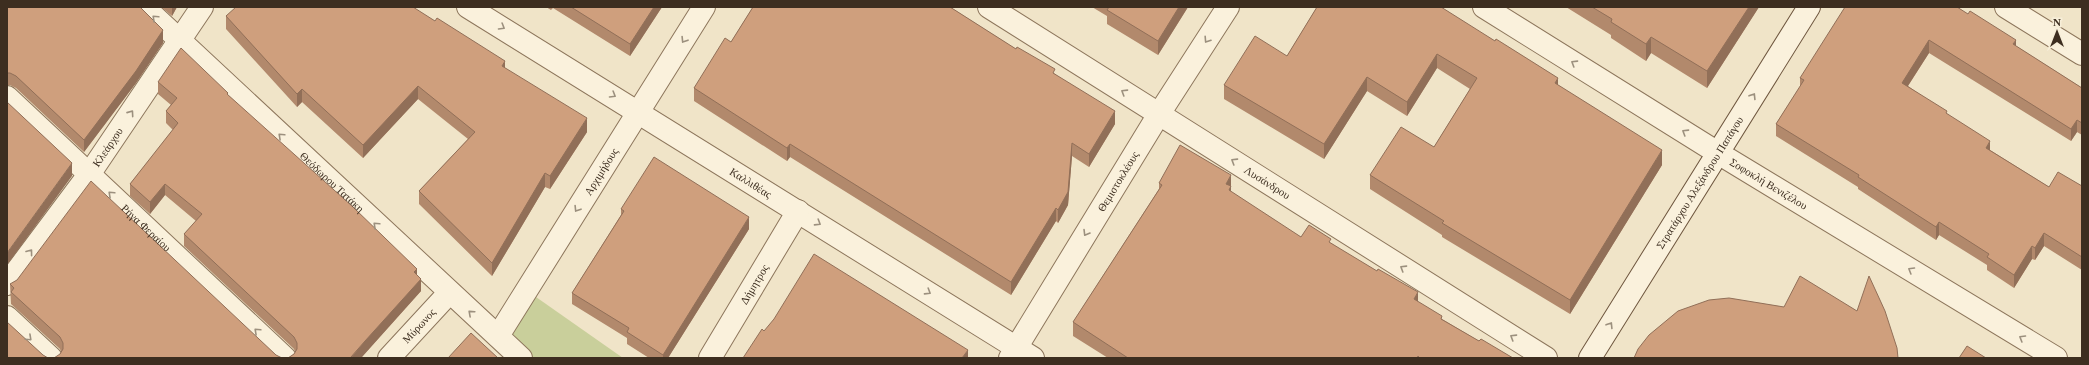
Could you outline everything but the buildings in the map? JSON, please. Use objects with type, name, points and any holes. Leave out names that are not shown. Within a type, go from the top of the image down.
[{"type":"street","name":"Θεόδωρου Τατάκη","points":[[144,7],[449,293],[521,358]]},
{"type":"street","name":"Κλεάρχου","points":[[7,284],[90,173],[202,7]]},
{"type":"street","name":"Καλλιθέας","points":[[468,7],[639,111],[1020,354]]},
{"type":"street","name":"Αρχιμήδους","points":[[498,336],[704,7]]},
{"type":"street","name":"Λυσάνδρου","points":[[988,7],[1546,358]]},
{"type":"street","name":"Θεμιστοκλέους","points":[[1020,354],[1159,114],[1228,7]]},
{"type":"street","name":"Σοφοκλή Βενιζέλου","points":[[1484,7],[1718,153],[2056,358]]},
{"type":"street","name":"Στρατάρχου Αλεξάνδρου Παπάγου","points":[[1590,358],[1809,7]]},
{"type":"street","points":[[2006,7],[2082,54]]},
{"type":"street","name":"Ρήγα Φεραίου","points":[[7,97],[90,173],[285,358]]},
{"type":"street","name":"Δήμητρος","points":[[710,358],[798,211]]},
{"type":"street","name":"Μύρωνος","points":[[389,358],[449,293]]},
{"type":"street","points":[[7,317],[51,358]]},
{"type":"green space","points":[[526,290],[623,358],[521,358],[498,336]]}]
